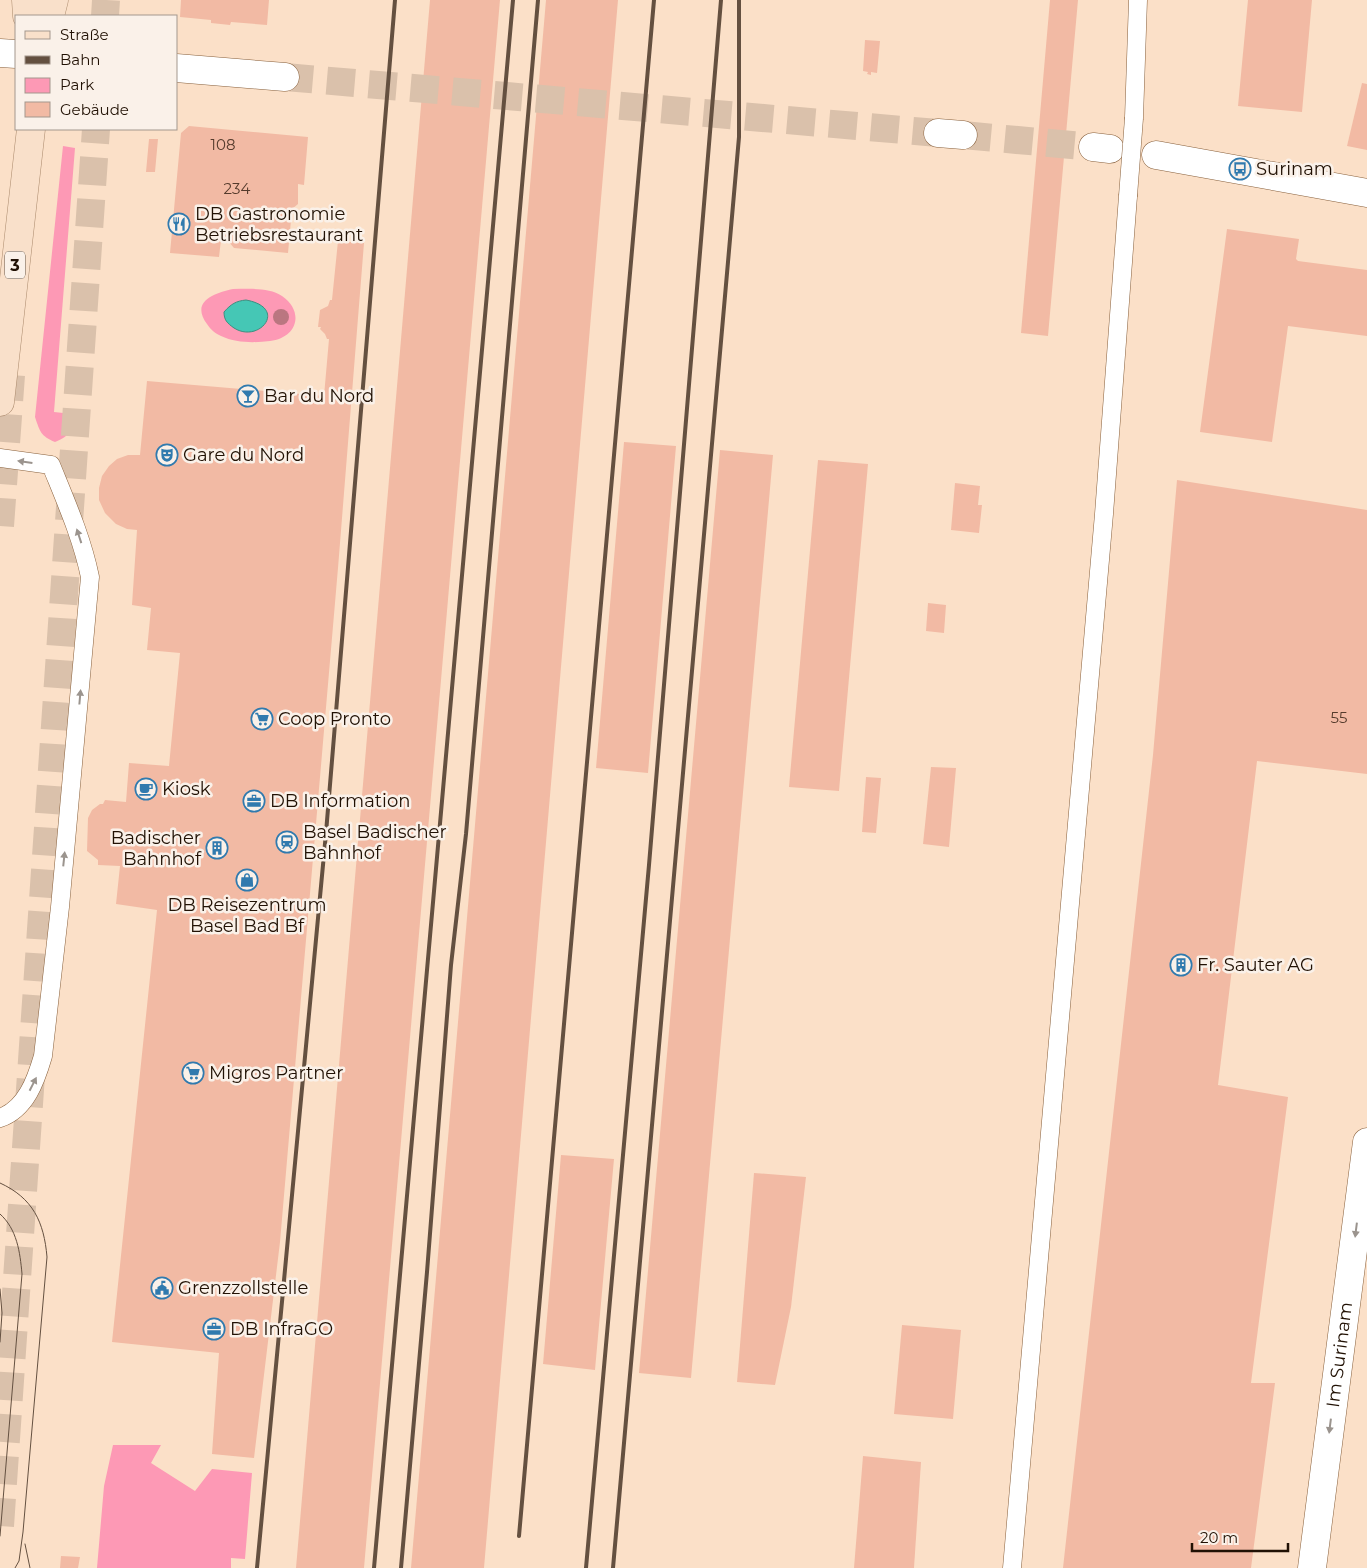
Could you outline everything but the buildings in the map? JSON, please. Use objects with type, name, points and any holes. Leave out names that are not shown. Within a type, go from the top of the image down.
[{"type":"main road","points":[[26,0],[27,15]]},
{"type":"main road","points":[[50,15],[54,0]]},
{"type":"main road","name":"3","points":[[0,402],[31,130]]},
{"type":"street","points":[[0,52],[15,54]]},
{"type":"street","points":[[178,68],[285,77]]},
{"type":"street","points":[[1156,155],[1367,193]]},
{"type":"street","name":"Im Surinam","points":[[1312,1568],[1366,1157]]},
{"type":"lane","points":[[1012,1568],[1101,543],[1134,118],[1138,0]]},
{"type":"lane","points":[[0,458],[51,465],[86,554],[90,577],[60,907],[43,1056],[36,1080],[24,1101],[0,1118]]},
{"type":"green space","points":[[63,146],[75,148],[54,412],[73,414],[70,432],[55,442],[42,433],[35,417]]},
{"type":"green space","points":[[233,289],[265,290],[282,296],[294,309],[295,323],[292,330],[279,339],[258,342],[233,340],[215,333],[202,316],[201,309],[203,304],[212,296]]},
{"type":"green space","points":[[113,1445],[161,1445],[151,1463],[195,1491],[212,1469],[252,1473],[245,1559],[231,1558],[231,1568],[97,1568],[104,1486]]},
{"type":"water","points":[[246,300],[259,304],[266,310],[268,317],[266,323],[252,332],[243,332],[234,328],[228,323],[224,312],[236,302]]},
{"type":"tunnel","points":[[105,15],[106,0]]},
{"type":"tunnel","points":[[285,77],[938,133]]},
{"type":"tunnel","points":[[0,1526],[96,130]]},
{"type":"tunnel","points":[[963,135],[1093,147]]},
{"type":"tunnel","points":[[0,526],[11,375]]},
{"type":"tram line","points":[[0,1183],[21,1196],[35,1212],[43,1233],[47,1257],[23,1532],[19,1561],[15,1568]]},
{"type":"tram line","points":[[0,1214],[6,1220],[17,1241],[22,1274],[0,1536]]},
{"type":"tram line","points":[[0,1289],[2,1313],[0,1342]]},
{"type":"tram line","points":[[25,1544],[30,1568]]},
{"type":"railway","points":[[257,1568],[326,833],[395,0]]},
{"type":"railway","points":[[374,1568],[513,0]]},
{"type":"railway","points":[[401,1568],[451,965],[466,834],[538,0]]},
{"type":"railway","points":[[519,1536],[654,0]]},
{"type":"railway","points":[[586,1568],[649,865],[721,0]]},
{"type":"railway","points":[[613,1568],[739,137],[739,0]]},
{"type":"place","name":"Surinam","points":[[1240,169]]},
{"type":"place","name":"DB Gastronomie Betriebsrestaurant","points":[[179,224]]},
{"type":"place","name":"Bar du Nord","points":[[248,396]]},
{"type":"place","name":"Gare du Nord","points":[[167,455]]},
{"type":"place","name":"Coop Pronto","points":[[262,719]]},
{"type":"place","name":"Kiosk","points":[[146,789]]},
{"type":"place","name":"DB Information","points":[[254,801]]},
{"type":"place","name":"Basel Badischer Bahnhof","points":[[287,842]]},
{"type":"place","name":"Badischer Bahnhof","points":[[217,848]]},
{"type":"place","name":"DB Reisezentrum Basel Bad Bf","points":[[247,880]]},
{"type":"place","name":"Fr. Sauter AG","points":[[1181,965]]},
{"type":"place","name":"Migros Partner","points":[[193,1073]]},
{"type":"place","name":"Grenzzollstelle","points":[[162,1288]]},
{"type":"place","name":"DB InfraGO","points":[[214,1329]]}]
